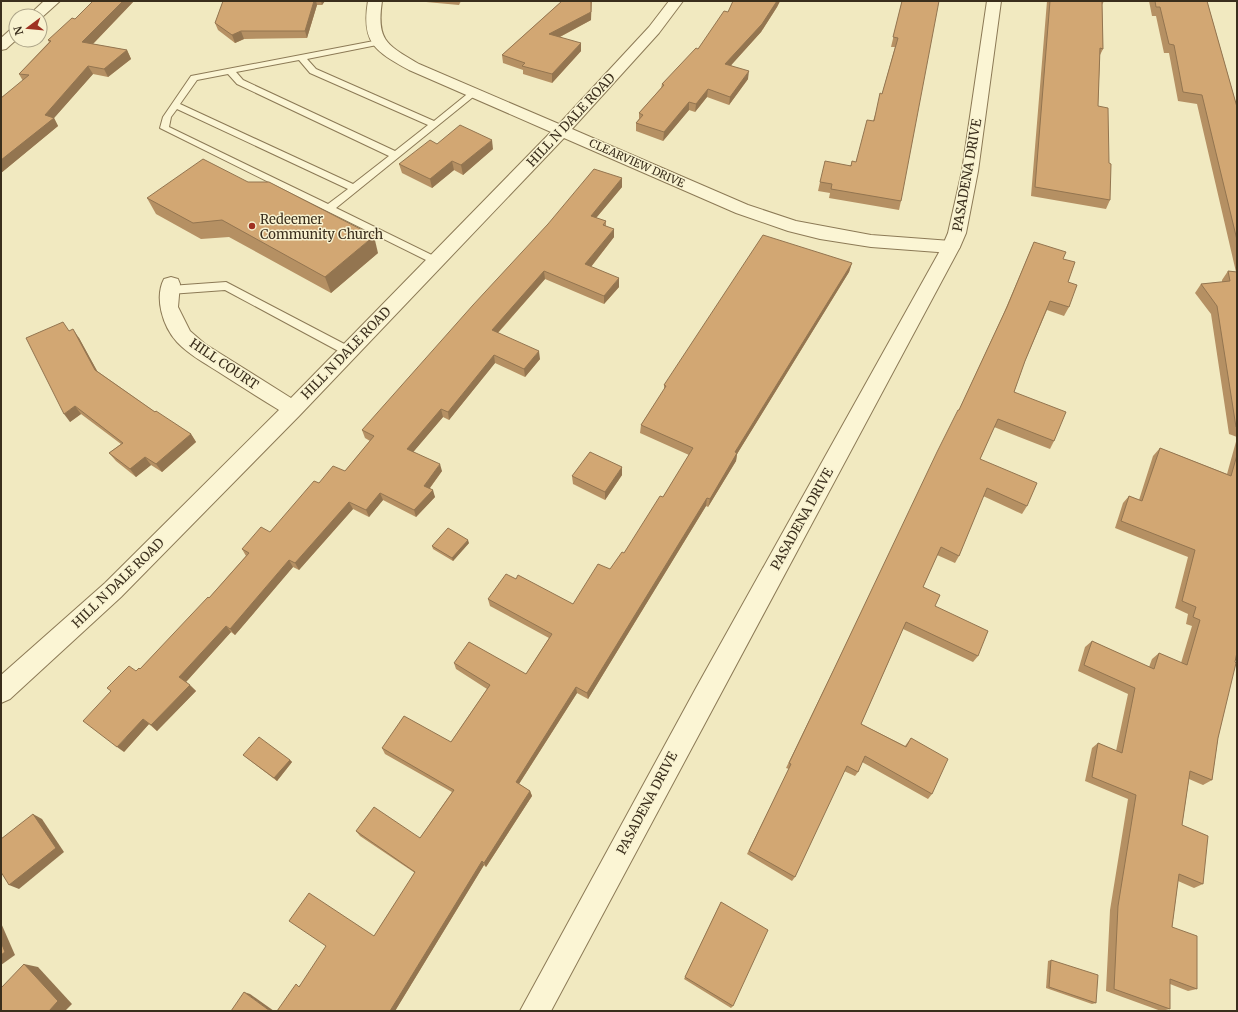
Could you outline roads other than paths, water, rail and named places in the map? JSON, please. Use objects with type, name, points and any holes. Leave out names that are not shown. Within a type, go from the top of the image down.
[{"type":"street","points":[[45,8],[53,1]]},
{"type":"street","name":"CLEARVIEW DRIVE","points":[[375,1],[372,27],[379,42],[390,53],[414,67],[742,209],[796,228],[888,244],[951,247]]},
{"type":"street","name":"HILL N DALE ROAD","points":[[1,691],[113,590],[293,409],[434,260],[562,130],[654,30],[676,1]]},
{"type":"street","name":"PASADENA DRIVE","points":[[535,1011],[708,689],[951,247],[957,233],[970,171],[994,1]]},
{"type":"street","name":"HILL COURT","points":[[170,287],[169,307],[177,327],[183,336],[198,349],[293,409]]},
{"type":"lane","points":[[379,42],[194,78],[167,117],[164,128],[434,260]]},
{"type":"lane","points":[[301,57],[313,71],[434,124]]},
{"type":"lane","points":[[230,71],[240,82],[395,155]]},
{"type":"lane","points":[[328,209],[474,93]]},
{"type":"lane","points":[[175,105],[354,188]]},
{"type":"lane","points":[[170,287],[226,286],[348,351]]},
{"type":"place","name":"Redeemer Community Church","points":[[252,226]]}]
